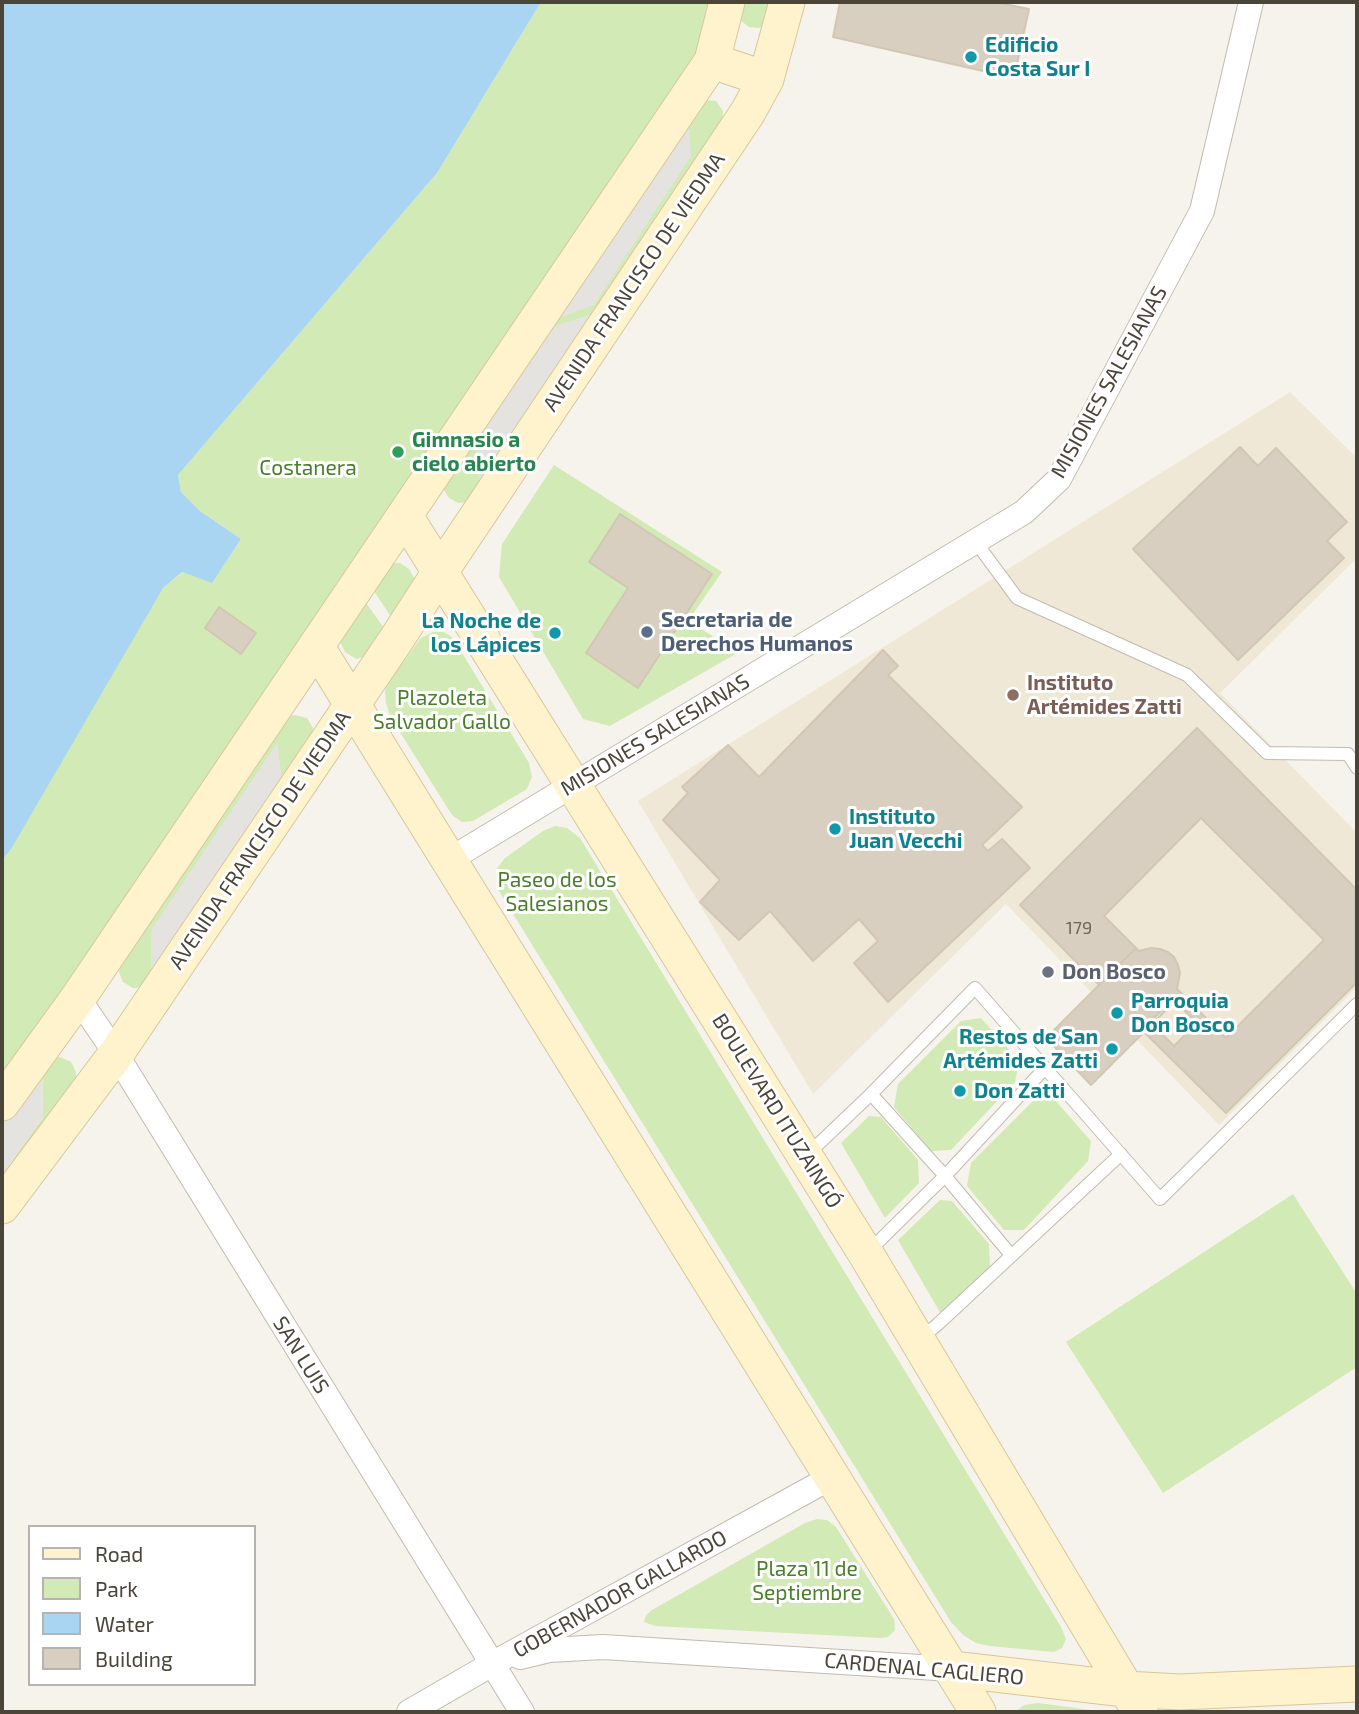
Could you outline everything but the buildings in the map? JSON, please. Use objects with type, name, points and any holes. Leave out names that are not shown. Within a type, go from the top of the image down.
[{"type":"main road","points":[[2,1103],[78,998],[712,61],[727,2]]},
{"type":"main road","name":"AVENIDA FRANCISCO DE VIEDMA","points":[[2,1206],[116,1054],[748,113],[766,79],[787,2]]},
{"type":"main road","points":[[712,61],[766,79]]},
{"type":"main road","name":"BOULEVARD ITUZAINGÓ","points":[[405,516],[866,1254],[1133,1700]]},
{"type":"main road","points":[[316,646],[978,1712]]},
{"type":"main road","name":"CARDENAL CAGLIERO","points":[[952,1669],[1133,1700],[1180,1692],[1357,1684]]},
{"type":"street","name":"MISIONES SALESIANAS","points":[[449,860],[1024,512],[1059,479],[1202,211],[1251,2]]},
{"type":"street","name":"SAN LUIS","points":[[78,998],[116,1054],[522,1712]]},
{"type":"street","name":"GOBERNADOR GALLARDO","points":[[409,1712],[832,1478]]},
{"type":"street","name":"CARDENAL CAGLIERO","points":[[492,1664],[549,1650],[603,1647],[952,1669]]},
{"type":"lane","points":[[975,541],[1017,598],[1186,675],[1267,752],[1348,754],[1357,768]]},
{"type":"lane","points":[[806,1157],[975,988],[1160,1199],[1357,1004]]},
{"type":"lane","points":[[866,1254],[945,1176],[1045,1068]]},
{"type":"lane","points":[[871,1094],[1011,1255]]},
{"type":"lane","points":[[918,1340],[1121,1154]]},
{"type":"shaded area","points":[[688,114],[691,156],[594,305],[548,322]]},
{"type":"shaded area","points":[[598,312],[480,485],[475,445],[552,327]]},
{"type":"shaded area","name":"Instituto Artémides Zatti","points":[[1290,392],[1357,458],[1357,558],[1220,693],[1357,833],[1357,987],[1219,1125],[1006,904],[813,1094],[638,801]]},
{"type":"shaded area","points":[[277,743],[282,784],[151,980],[151,930]]},
{"type":"shaded area","points":[[42,1065],[43,1117],[2,1175],[2,1122]]},
{"type":"green space","name":"Costanera","points":[[541,2],[714,2],[699,57],[2,1081],[2,773],[163,588],[182,572],[212,582],[241,539],[200,511],[181,492],[178,475],[437,173]]},
{"type":"green space","points":[[740,2],[772,2],[769,22],[759,28],[749,27],[740,20]]},
{"type":"green space","points":[[704,100],[716,101],[723,111],[722,124],[480,485],[467,502],[458,503],[449,498],[444,490],[444,478],[688,114]]},
{"type":"green space","points":[[554,465],[722,572],[688,621],[739,652],[610,726],[583,719],[499,577],[502,544]]},
{"type":"green space","points":[[389,563],[400,563],[409,569],[414,578],[413,589],[393,620],[372,588]]},
{"type":"green space","points":[[364,600],[386,631],[367,656],[356,659],[345,652],[340,642]]},
{"type":"green space","name":"Plazoleta Salvador Gallo","points":[[433,632],[444,632],[453,638],[529,763],[532,777],[527,789],[473,821],[462,822],[452,815],[391,718],[386,703],[385,691],[389,681],[421,638]]},
{"type":"green space","points":[[295,715],[307,718],[313,728],[311,743],[282,784],[277,744],[151,980],[144,987],[133,988],[123,982],[119,972],[121,960],[284,718]]},
{"type":"green space","name":"Paseo de los Salesianos","points":[[555,826],[567,828],[580,838],[1061,1627],[1066,1639],[1062,1648],[1054,1652],[976,1643],[963,1635],[951,1622],[497,888],[498,867],[505,858],[543,831]]},
{"type":"green space","points":[[981,1018],[1019,1061],[1015,1082],[951,1150],[931,1151],[894,1107],[898,1084],[961,1021]]},
{"type":"green space","points":[[60,1057],[71,1062],[76,1072],[76,1088],[2,1188],[2,1175],[43,1117],[42,1065],[49,1058]]},
{"type":"green space","points":[[1054,1099],[1091,1141],[1088,1161],[1024,1230],[1004,1230],[967,1186],[971,1163],[1034,1100]]},
{"type":"green space","points":[[869,1116],[881,1117],[918,1160],[919,1183],[885,1218],[841,1143]]},
{"type":"green space","points":[[1293,1194],[1357,1294],[1357,1367],[1163,1493],[1066,1342]]},
{"type":"green space","points":[[940,1200],[952,1201],[989,1244],[990,1267],[941,1314],[898,1240]]},
{"type":"green space","name":"Plaza 11 de Septiembre","points":[[817,1519],[827,1520],[836,1527],[894,1619],[895,1630],[888,1637],[655,1626],[644,1622],[646,1615],[652,1610],[805,1523]]},
{"type":"green space","points":[[1038,1703],[1101,1712],[1015,1712],[1024,1705]]},
{"type":"water","points":[[2,2],[541,2],[437,173],[178,475],[181,492],[200,511],[241,539],[212,583],[182,572],[163,588],[11,849],[2,860]]},
{"type":"place","name":"Edificio Costa Sur I","points":[[971,57]]},
{"type":"place","name":"Gimnasio a cielo abierto","points":[[398,452]]},
{"type":"place","name":"Secretaria de Derechos Humanos","points":[[647,632]]},
{"type":"place","name":"La Noche de los Lápices","points":[[555,633]]},
{"type":"place","name":"Instituto Artémides Zatti","points":[[1013,695]]},
{"type":"place","name":"Instituto Juan Vecchi","points":[[835,829]]},
{"type":"place","name":"Don Bosco","points":[[1048,972]]},
{"type":"place","name":"Parroquia Don Bosco","points":[[1117,1013]]},
{"type":"place","name":"Restos de San Artémides Zatti","points":[[1112,1049]]},
{"type":"place","name":"Don Zatti","points":[[960,1091]]}]
